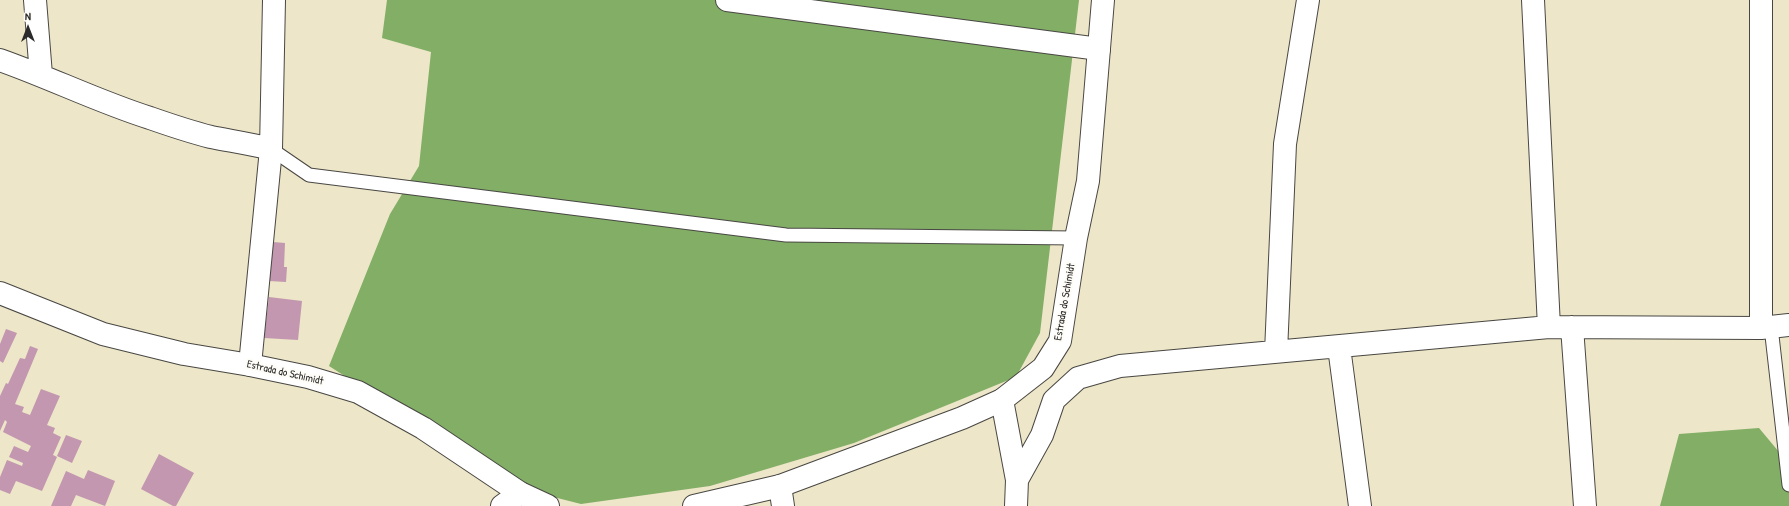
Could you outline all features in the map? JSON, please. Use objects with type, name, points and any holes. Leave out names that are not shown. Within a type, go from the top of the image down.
[{"type":"street","points":[[35,0],[41,75]]},
{"type":"street","points":[[250,365],[271,149],[274,0]]},
{"type":"street","points":[[727,0],[1099,49]]},
{"type":"street","name":"Estrada do Schimidt","points":[[694,506],[782,496],[1002,400],[1043,368],[1060,341],[1076,238],[1088,181],[1103,0]]},
{"type":"street","points":[[1276,352],[1285,144],[1308,0]]},
{"type":"street","points":[[1533,0],[1549,327]]},
{"type":"street","points":[[1017,480],[1042,435],[1054,400],[1078,378],[1120,366],[1549,327],[1773,326],[1761,0]]},
{"type":"street","points":[[0,60],[41,75],[104,102],[150,118],[210,136],[271,149]]},
{"type":"street","name":"Estrada do Schimidt","points":[[0,293],[103,334],[184,354],[250,365],[308,377],[358,392],[423,428],[520,493],[548,506]]},
{"type":"street","points":[[1572,327],[1585,506]]},
{"type":"street","points":[[1339,347],[1360,506]]},
{"type":"street","points":[[1002,400],[1017,480],[1016,506]]},
{"type":"street","points":[[502,506],[520,493]]},
{"type":"lane","points":[[271,149],[309,175],[786,235],[1076,238]]},
{"type":"lane","points":[[1773,326],[1789,485]]},
{"type":"green space","points":[[387,0],[1079,0],[1040,333],[1016,377],[854,443],[710,486],[581,504],[522,489],[329,366],[390,214],[419,166],[431,52],[382,38]]},
{"type":"green space","points":[[1759,428],[1789,464],[1789,506],[1660,506],[1679,434]]},
{"type":"building","points":[[273,242],[285,243],[284,267],[287,267],[286,282],[269,281]]},
{"type":"building","points":[[269,297],[302,301],[298,340],[264,338]]},
{"type":"building","points":[[6,329],[17,333],[3,363],[0,361],[0,344]]},
{"type":"building","points":[[30,346],[38,349],[15,404],[24,407],[22,412],[30,415],[41,389],[60,396],[47,425],[55,428],[53,433],[61,437],[53,455],[57,457],[42,491],[16,481],[10,494],[0,490],[0,477],[7,460],[22,466],[23,463],[9,457],[14,446],[28,452],[31,446],[3,432],[7,422],[5,420],[0,431],[0,396],[6,383],[8,384],[20,358],[25,359]]},
{"type":"building","points":[[66,435],[82,441],[72,463],[57,456]]},
{"type":"building","points":[[159,454],[194,473],[176,506],[173,506],[141,489]]},
{"type":"building","points":[[88,470],[115,481],[105,506],[76,495],[71,506],[51,506],[66,471],[84,479]]}]
